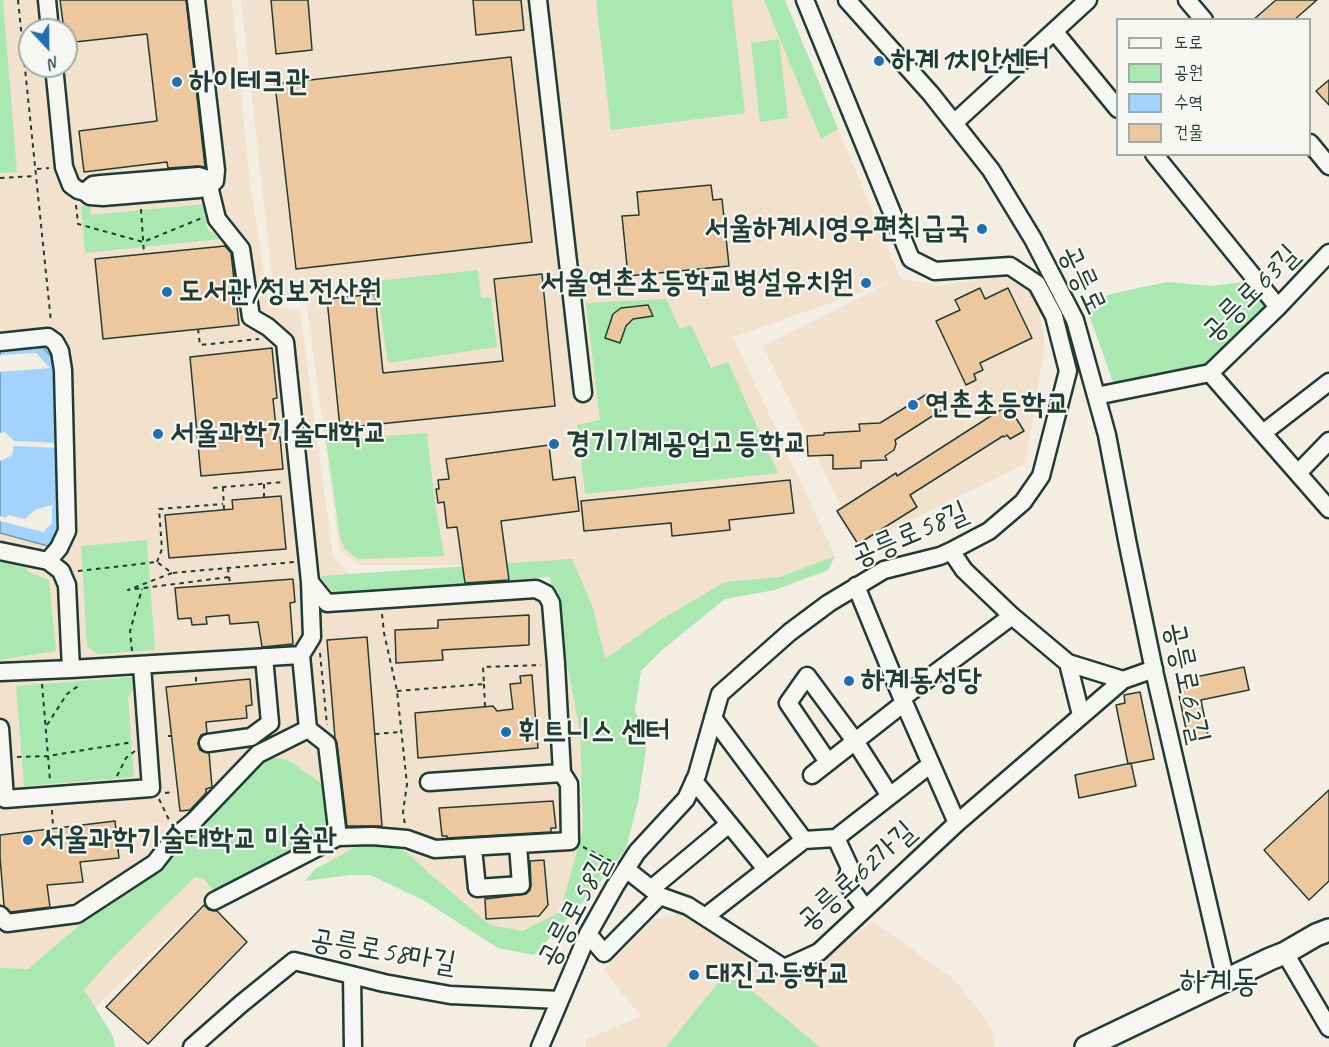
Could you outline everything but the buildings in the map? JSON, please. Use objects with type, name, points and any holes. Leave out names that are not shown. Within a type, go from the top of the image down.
[{"type":"main road","points":[[1086,1047],[1329,930]]},
{"type":"street","points":[[47,0],[49,18]]},
{"type":"street","points":[[55,78],[64,167],[71,185],[96,197],[199,189],[209,186],[215,181],[216,170],[196,0]]},
{"type":"street","points":[[538,0],[583,393]]},
{"type":"street","name":"공릉로58길","points":[[540,1047],[588,934],[615,886],[637,852],[687,799],[720,694],[790,632],[829,603],[884,570],[951,552],[989,531],[1023,502],[1041,476],[1068,371],[1054,316],[1037,284],[1010,266],[935,271],[911,259],[805,0]]},
{"type":"street","name":"공릉로","points":[[847,0],[931,94],[991,170],[1033,239],[1075,320],[1096,396]]},
{"type":"street","points":[[954,123],[1088,0]]},
{"type":"street","points":[[1187,0],[1202,18]]},
{"type":"street","points":[[1054,31],[1116,107]]},
{"type":"street","points":[[1311,144],[1329,166]]},
{"type":"street","points":[[1156,156],[1278,307]]},
{"type":"street","points":[[80,190],[101,184],[199,176],[205,178],[217,219],[241,249],[251,317],[268,327],[285,342],[310,582],[312,637],[301,655],[308,729],[327,744],[338,837]]},
{"type":"street","name":"공릉로63길","points":[[1210,373],[1278,307],[1329,253]]},
{"type":"street","points":[[0,342],[48,338],[55,342],[60,351],[63,370],[67,531],[59,548],[48,561]]},
{"type":"street","points":[[1096,396],[1210,373],[1329,509]]},
{"type":"street","points":[[1263,433],[1329,382]]},
{"type":"street","name":"공릉로62길","points":[[1096,396],[1107,435],[1154,669],[1226,981]]},
{"type":"street","points":[[1298,473],[1329,441]]},
{"type":"street","points":[[0,551],[48,561],[61,571],[67,585],[71,669]]},
{"type":"street","points":[[951,552],[964,570],[1012,616],[1068,663],[1123,680]]},
{"type":"street","points":[[214,901],[338,837],[372,836],[407,839],[435,849],[570,841],[568,784],[562,773],[551,603],[546,594],[536,588],[327,603],[310,582]]},
{"type":"street","points":[[856,586],[903,701],[957,823]]},
{"type":"street","points":[[812,775],[1012,616]]},
{"type":"street","points":[[0,672],[301,655]]},
{"type":"street","points":[[208,743],[251,737],[270,723],[264,657]]},
{"type":"street","points":[[0,728],[5,799],[152,788],[138,663]]},
{"type":"street","points":[[1068,663],[1081,715]]},
{"type":"street","name":"공릉로62가길","points":[[626,869],[655,892],[688,906],[784,968],[819,952],[957,823],[1123,680],[1154,669]]},
{"type":"street","points":[[828,762],[788,703],[807,676],[855,741],[890,796]]},
{"type":"street","points":[[713,718],[804,840]]},
{"type":"street","points":[[2,920],[77,914],[155,863],[176,836],[194,821],[258,754],[308,729]]},
{"type":"street","points":[[705,917],[804,840],[836,838],[931,764]]},
{"type":"street","points":[[429,782],[562,773]]},
{"type":"street","points":[[694,781],[766,869]]},
{"type":"street","name":"공릉로58길","points":[[655,892],[729,824]]},
{"type":"street","points":[[836,838],[850,868],[846,882],[865,908]]},
{"type":"street","points":[[473,848],[477,888],[521,885],[518,845]]},
{"type":"street","points":[[588,934],[604,953],[655,892]]},
{"type":"street","points":[[1285,953],[1329,1028]]},
{"type":"street","name":"공릉로58마길","points":[[192,1047],[294,961],[384,983],[450,995],[560,1000]]},
{"type":"street","points":[[352,975],[353,1047]]},
{"type":"path","points":[[18,0],[51,322]]},
{"type":"path","points":[[0,178],[36,176]]},
{"type":"path","points":[[80,190],[78,224],[143,242],[215,212]]},
{"type":"path","points":[[140,194],[144,254]]},
{"type":"path","points":[[198,329],[200,345],[280,337]]},
{"type":"path","points":[[213,488],[299,481]]},
{"type":"path","points":[[264,484],[264,497]]},
{"type":"path","points":[[223,487],[224,510]]},
{"type":"path","points":[[157,562],[162,549],[159,509],[223,504]]},
{"type":"path","points":[[162,549],[168,548]]},
{"type":"path","points":[[229,577],[128,590],[172,573],[308,561]]},
{"type":"path","points":[[78,571],[157,562],[172,573]]},
{"type":"path","points":[[228,568],[230,584]]},
{"type":"path","points":[[138,663],[130,631],[142,588]]},
{"type":"path","points":[[381,599],[384,633],[397,691],[407,784],[403,812],[407,839]]},
{"type":"path","points":[[321,653],[328,730]]},
{"type":"path","points":[[485,707],[483,667],[556,664]]},
{"type":"path","points":[[195,671],[196,684]]},
{"type":"path","points":[[42,681],[53,828]]},
{"type":"path","points":[[46,726],[67,694],[83,683]]},
{"type":"path","points":[[397,691],[484,684]]},
{"type":"path","points":[[375,734],[400,732]]},
{"type":"path","points":[[2,757],[48,756],[148,740]]},
{"type":"path","points":[[114,791],[114,782],[126,758],[148,740]]},
{"type":"path","points":[[156,794],[176,836]]},
{"type":"path","points":[[570,841],[626,869]]},
{"type":"shaded area","name":"서울과학기술대학교","points":[[0,0],[232,0],[250,184],[269,304],[300,311],[333,557],[359,586],[560,583],[610,826],[572,912],[536,938],[496,939],[382,873],[287,849],[227,881],[54,1047],[0,1047]]},
{"type":"shaded area","name":"경기기계공업고등학교","points":[[241,0],[785,0],[900,278],[938,286],[1033,271],[1045,345],[1025,464],[860,545],[763,346],[893,281],[733,337],[835,556],[810,573],[720,594],[589,695],[567,565],[359,565],[340,551],[306,300],[274,293]]},
{"type":"shaded area","name":"대진고등학교","points":[[681,913],[789,980],[873,921],[956,981],[992,1029],[995,1047],[586,1047],[585,1040],[641,1016],[603,970],[652,920]]},
{"type":"green space","points":[[0,0],[3,0],[17,172],[0,173]]},
{"type":"green space","points":[[596,0],[732,0],[745,113],[611,130]]},
{"type":"green space","points":[[764,0],[785,0],[838,129],[821,139]]},
{"type":"green space","points":[[779,39],[788,118],[760,122],[751,43]]},
{"type":"green space","points":[[205,204],[207,229],[221,239],[85,253],[81,206],[90,205],[91,215]]},
{"type":"green space","points":[[478,270],[481,298],[491,298],[497,347],[388,363],[376,281]]},
{"type":"green space","points":[[1248,277],[1271,306],[1207,368],[1114,385],[1085,303],[1111,294],[1167,282],[1212,286],[1243,282]]},
{"type":"green space","points":[[666,299],[680,329],[691,325],[711,368],[728,362],[778,473],[585,494],[577,425],[600,420],[586,303]]},
{"type":"green space","points":[[427,433],[444,556],[358,559],[345,549],[340,537],[326,440]]},
{"type":"green space","points":[[147,540],[155,650],[97,654],[87,646],[81,546]]},
{"type":"green space","points":[[835,556],[828,570],[775,590],[725,599],[662,650],[641,671],[635,710],[647,742],[638,802],[626,849],[591,893],[534,955],[498,948],[423,900],[370,875],[350,875],[305,881],[315,869],[367,841],[389,845],[406,852],[490,925],[523,931],[560,912],[583,830],[580,731],[550,577],[337,597],[320,576],[572,559],[593,608],[605,659],[662,619],[725,582],[780,577]]},
{"type":"green space","points":[[0,562],[25,567],[29,572],[49,580],[56,651],[0,660]]},
{"type":"green space","points":[[132,677],[137,681],[128,698],[134,777],[24,786],[16,686]]},
{"type":"green space","points":[[267,757],[288,760],[331,790],[329,823],[323,840],[220,890],[213,890],[204,879],[195,877],[116,954],[84,990],[113,1036],[115,1047],[0,1047],[0,968],[28,969],[81,924],[128,893],[164,864],[183,832]]},
{"type":"green space","points":[[728,971],[820,1047],[666,1047]]},
{"type":"water","points":[[40,344],[61,368],[64,528],[48,546],[0,533],[0,346]]},
{"type":"pier","points":[[36,353],[50,368],[0,372],[0,355]]},
{"type":"pier","points":[[5,432],[14,441],[59,443],[59,448],[14,446],[12,455],[1,461],[0,433]]},
{"type":"pier","points":[[52,505],[52,523],[43,532],[0,521],[0,516],[6,518],[8,515],[25,519],[35,510]]},
{"type":"place","name":"하계1치안센터","points":[[879,61]]},
{"type":"place","name":"하이테크관","points":[[177,82]]},
{"type":"place","name":"서울하계시영우편취급국","points":[[982,229]]},
{"type":"place","name":"서울연촌초등학교병설유치원","points":[[866,283]]},
{"type":"place","name":"도서관/정보전산원","points":[[167,292]]},
{"type":"place","name":"연촌초등학교","points":[[913,405]]},
{"type":"place","name":"서울과학기술대학교","points":[[158,434]]},
{"type":"place","name":"경기기계공업고등학교","points":[[554,444]]},
{"type":"place","name":"하계동성당","points":[[849,681]]},
{"type":"place","name":"휘트니스 센터","points":[[506,732]]},
{"type":"place","name":"서울과학기술대학교 미술관","points":[[28,840]]},
{"type":"place","name":"대진고등학교","points":[[694,975]]},
{"type":"district","name":"하계동","points":[[1219,982]]}]
